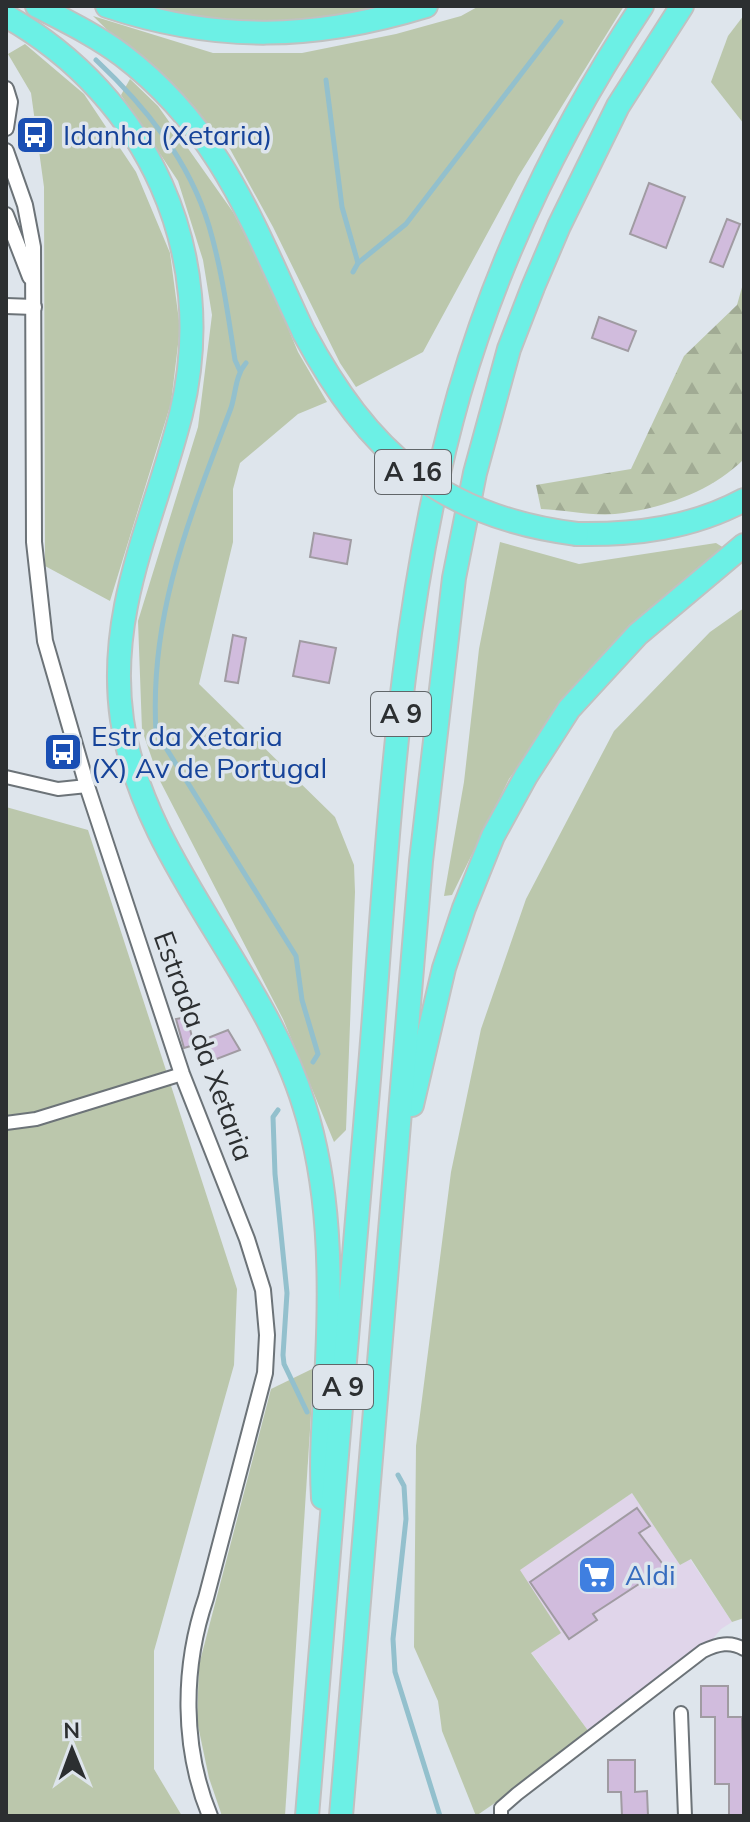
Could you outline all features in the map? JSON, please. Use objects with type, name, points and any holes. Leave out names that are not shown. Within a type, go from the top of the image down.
[{"type":"highway","name":"A 16","points":[[37,6],[120,54],[171,98],[192,122],[220,160],[243,200],[304,333],[334,386],[372,437],[424,480],[451,497],[492,515],[546,530],[577,534],[643,532],[676,526],[744,500]]},
{"type":"highway","points":[[107,6],[156,20],[252,34],[351,26],[426,6]]},
{"type":"highway","name":"A 9","points":[[307,1816],[394,777],[412,621],[429,517],[460,392],[503,268],[580,106],[642,6]]},
{"type":"highway","name":"A 9","points":[[341,1816],[421,861],[454,578],[475,473],[509,349],[559,226],[618,106],[682,6]]},
{"type":"highway","points":[[6,16],[35,32],[78,67],[128,123],[161,181],[182,244],[191,309],[189,373],[175,437],[134,562],[127,593],[118,657],[122,721],[129,752],[150,812],[281,1049],[304,1104],[313,1138],[322,1189],[327,1259],[327,1360],[320,1463],[328,1567]]},
{"type":"highway","points":[[396,1168],[444,968],[493,836],[519,788],[569,709],[638,634],[744,545]]},
{"type":"street","points":[[6,89],[10,102],[6,128]]},
{"type":"street","name":"Estrada da Xetaria","points":[[6,151],[25,205],[33,247],[33,470],[37,579],[45,641],[87,786],[182,1074],[263,1290],[267,1335],[265,1373],[196,1629],[190,1675],[189,1723],[193,1760],[210,1816]]},
{"type":"street","name":"Estrada da Xetaria","points":[[6,215],[34,289]]},
{"type":"street","points":[[6,306],[34,307]]},
{"type":"street","points":[[6,777],[58,789],[87,786]]},
{"type":"street","points":[[6,1123],[36,1119],[182,1074]]},
{"type":"street","points":[[501,1816],[501,1808],[517,1794],[703,1651],[717,1644],[735,1644],[744,1649]]},
{"type":"street","points":[[681,1713],[685,1816]]},
{"type":"shaded area","points":[[632,1493],[680,1565],[690,1559],[732,1622],[721,1629],[703,1651],[592,1736],[531,1652],[519,1570]]},
{"type":"green space","points":[[143,6],[382,6],[294,24],[202,18]]},
{"type":"green space","points":[[479,6],[624,6],[518,177],[423,352],[356,387],[340,363],[273,227],[230,149],[93,16],[213,53],[302,53],[396,34],[461,16]]},
{"type":"green space","points":[[744,15],[744,124],[711,82],[728,36]]},
{"type":"green space","points":[[25,44],[84,94],[136,172],[170,253],[180,328],[171,403],[110,601],[45,566],[44,187],[31,93],[8,54]]},
{"type":"green space","points":[[130,79],[158,106],[233,212],[265,273],[298,352],[327,402],[298,414],[240,463],[233,489],[233,542],[199,684],[335,817],[354,865],[346,1130],[334,1142],[283,1019],[159,779],[142,730],[138,621],[198,427],[212,315],[203,260],[178,181],[121,95]]},
{"type":"green space","points":[[744,280],[744,459],[701,490],[650,508],[606,514],[541,509],[536,485],[631,469],[684,356],[737,305]]},
{"type":"green space","points":[[500,542],[579,564],[716,543],[724,548],[566,701],[509,779],[452,895],[444,896],[464,782],[479,649]]},
{"type":"green space","points":[[744,608],[744,1618],[732,1622],[691,1559],[680,1565],[632,1493],[520,1570],[561,1633],[531,1653],[592,1736],[476,1816],[442,1731],[438,1701],[414,1647],[416,1446],[451,1172],[481,1029],[526,899],[614,731],[710,632]]},
{"type":"green space","points":[[6,807],[88,830],[237,1289],[234,1365],[154,1651],[154,1769],[182,1816],[6,1816]]},
{"type":"green space","points":[[314,1368],[285,1816],[222,1816],[209,1778],[197,1721],[199,1665],[271,1389]]},
{"type":"building","points":[[649,183],[685,197],[666,248],[630,234]]},
{"type":"building","points":[[727,219],[740,224],[723,267],[710,262]]},
{"type":"building","points":[[599,317],[636,331],[628,351],[592,338]]},
{"type":"building","points":[[314,533],[351,540],[347,564],[310,557]]},
{"type":"building","points":[[233,635],[246,638],[238,683],[225,681]]},
{"type":"building","points":[[300,641],[336,648],[329,683],[293,676]]},
{"type":"building","points":[[187,1017],[194,1045],[184,1048],[176,1019]]},
{"type":"building","points":[[228,1030],[240,1050],[214,1060],[205,1039]]},
{"type":"building","name":"Aldi","points":[[637,1508],[650,1526],[639,1533],[665,1567],[593,1614],[597,1620],[569,1639],[530,1582]]},
{"type":"building","points":[[701,1686],[728,1686],[728,1717],[742,1717],[744,1816],[729,1816],[729,1784],[715,1784],[715,1717],[701,1717]]},
{"type":"building","points":[[608,1760],[635,1760],[635,1792],[647,1791],[648,1816],[622,1816],[621,1792],[608,1792]]},
{"type":"waterway","points":[[358,263],[406,224],[561,22]]},
{"type":"waterway","points":[[96,60],[148,115],[190,179],[214,243],[235,360],[240,371]]},
{"type":"waterway","points":[[326,80],[342,207],[358,263],[353,272]]},
{"type":"waterway","points":[[246,363],[187,527],[166,606],[159,647],[156,732],[296,956],[302,1000],[318,1054],[313,1062]]},
{"type":"waterway","points":[[278,1110],[273,1117],[275,1174],[287,1293],[283,1355],[284,1364],[307,1412]]},
{"type":"waterway","points":[[398,1475],[404,1486],[406,1519],[393,1639],[395,1672],[440,1816]]},
{"type":"place","name":"Idanha (Xetaria)","points":[[35,135]]},
{"type":"place","name":"Estr da Xetaria (X) Av de Portugal","points":[[63,752]]},
{"type":"place","name":"Aldi","points":[[597,1575]]}]
